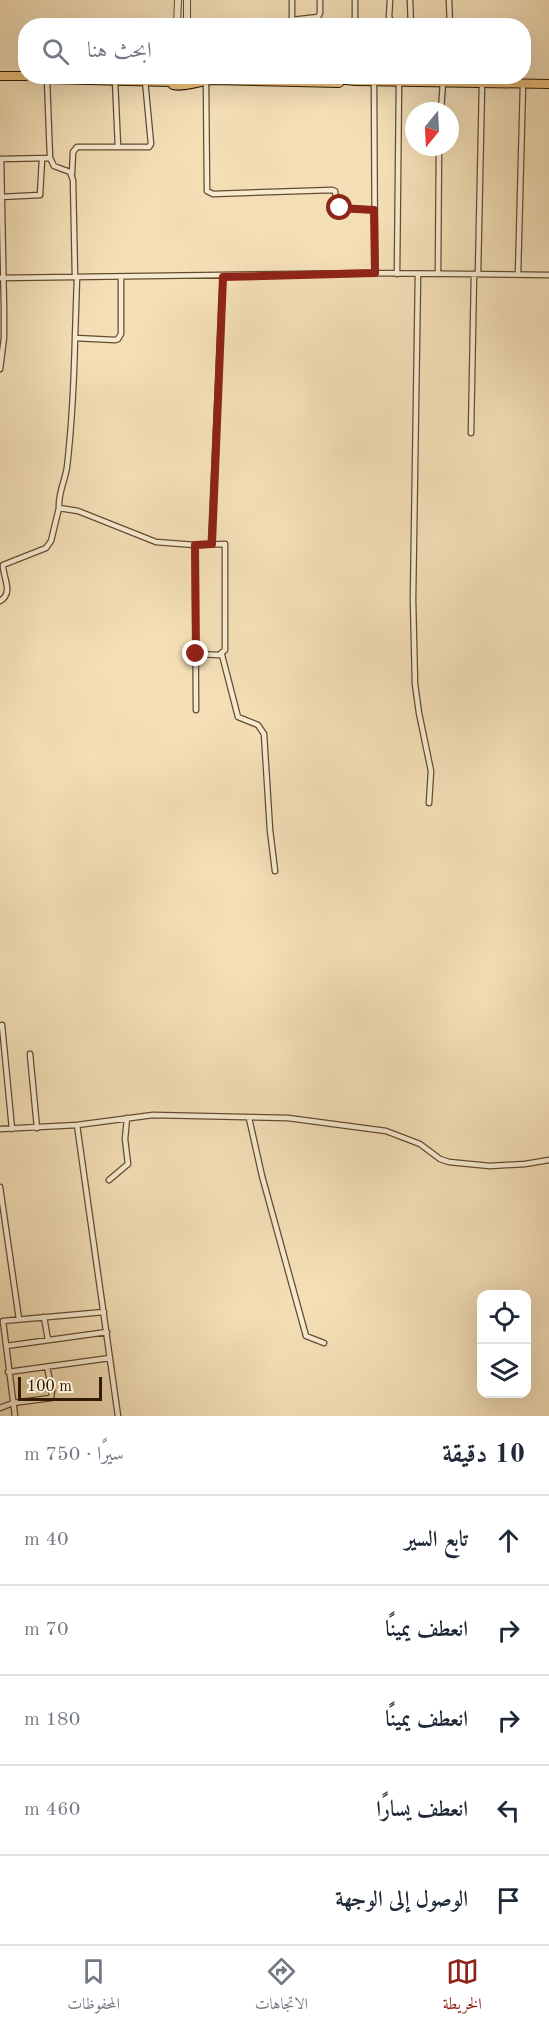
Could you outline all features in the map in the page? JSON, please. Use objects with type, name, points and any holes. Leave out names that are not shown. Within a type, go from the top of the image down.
[{"type":"main road","points":[[0,76],[18,76]]},
{"type":"main road","points":[[482,84],[549,84]]},
{"type":"street","points":[[177,18],[178,0]]},
{"type":"street","points":[[187,0],[187,18]]},
{"type":"street","points":[[292,0],[292,18]]},
{"type":"street","points":[[314,18],[318,17],[320,13],[320,0]]},
{"type":"street","points":[[355,0],[355,18]]},
{"type":"street","points":[[390,0],[390,18]]},
{"type":"street","points":[[410,0],[411,18]]},
{"type":"street","points":[[449,0],[450,18]]},
{"type":"street","points":[[47,84],[50,158],[54,166],[72,174]]},
{"type":"street","points":[[115,84],[118,147]]},
{"type":"street","points":[[0,601],[8,594],[3,565],[46,548],[52,538],[67,466],[75,338],[73,152],[77,147],[150,146],[146,84]]},
{"type":"street","points":[[206,84],[207,191],[213,194],[332,190],[335,191],[337,206],[340,208],[374,210]]},
{"type":"street","points":[[374,84],[375,273]]},
{"type":"street","points":[[396,84],[397,274]]},
{"type":"street","points":[[441,102],[442,84]]},
{"type":"street","points":[[471,433],[482,84]]},
{"type":"street","points":[[518,274],[523,84]]},
{"type":"street","points":[[438,274],[439,156]]},
{"type":"street","points":[[0,369],[4,338],[0,159],[50,158]]},
{"type":"street","points":[[1,197],[40,195],[42,159]]},
{"type":"street","points":[[1,278],[223,277],[375,273],[549,275]]},
{"type":"street","points":[[418,274],[412,600],[415,684],[431,771],[429,802]]},
{"type":"street","points":[[75,338],[120,338],[121,277]]},
{"type":"street","points":[[212,544],[223,277]]},
{"type":"street","points":[[59,508],[78,511],[156,542],[195,545],[225,544],[225,650],[222,654],[238,717],[258,725],[264,734],[275,872]]},
{"type":"street","points":[[195,545],[196,710]]},
{"type":"street","points":[[196,654],[222,654]]},
{"type":"street","points":[[2,1025],[12,1128]]},
{"type":"street","points":[[30,1054],[36,1128]]},
{"type":"street","points":[[0,1129],[77,1125],[153,1115],[312,1120],[386,1131],[420,1144],[440,1159],[454,1163],[490,1166],[518,1165],[549,1160]]},
{"type":"street","points":[[109,1180],[128,1164],[125,1139],[127,1118]]},
{"type":"street","points":[[249,1118],[262,1176],[299,1304],[303,1329],[306,1336],[324,1343]]},
{"type":"street","points":[[77,1125],[118,1416]]},
{"type":"street","points":[[0,1187],[19,1319]]},
{"type":"street","points":[[15,1416],[2,1321],[104,1312]]},
{"type":"street","points":[[44,1317],[48,1340]]},
{"type":"street","points":[[6,1346],[107,1332]]},
{"type":"street","points":[[9,1372],[110,1358]]},
{"type":"street","points":[[0,1408],[13,1403],[51,1398],[52,1390],[47,1367]]},
{"type":"route","points":[[196,654],[195,545],[212,544],[223,277],[375,273],[374,210],[340,208]]}]
